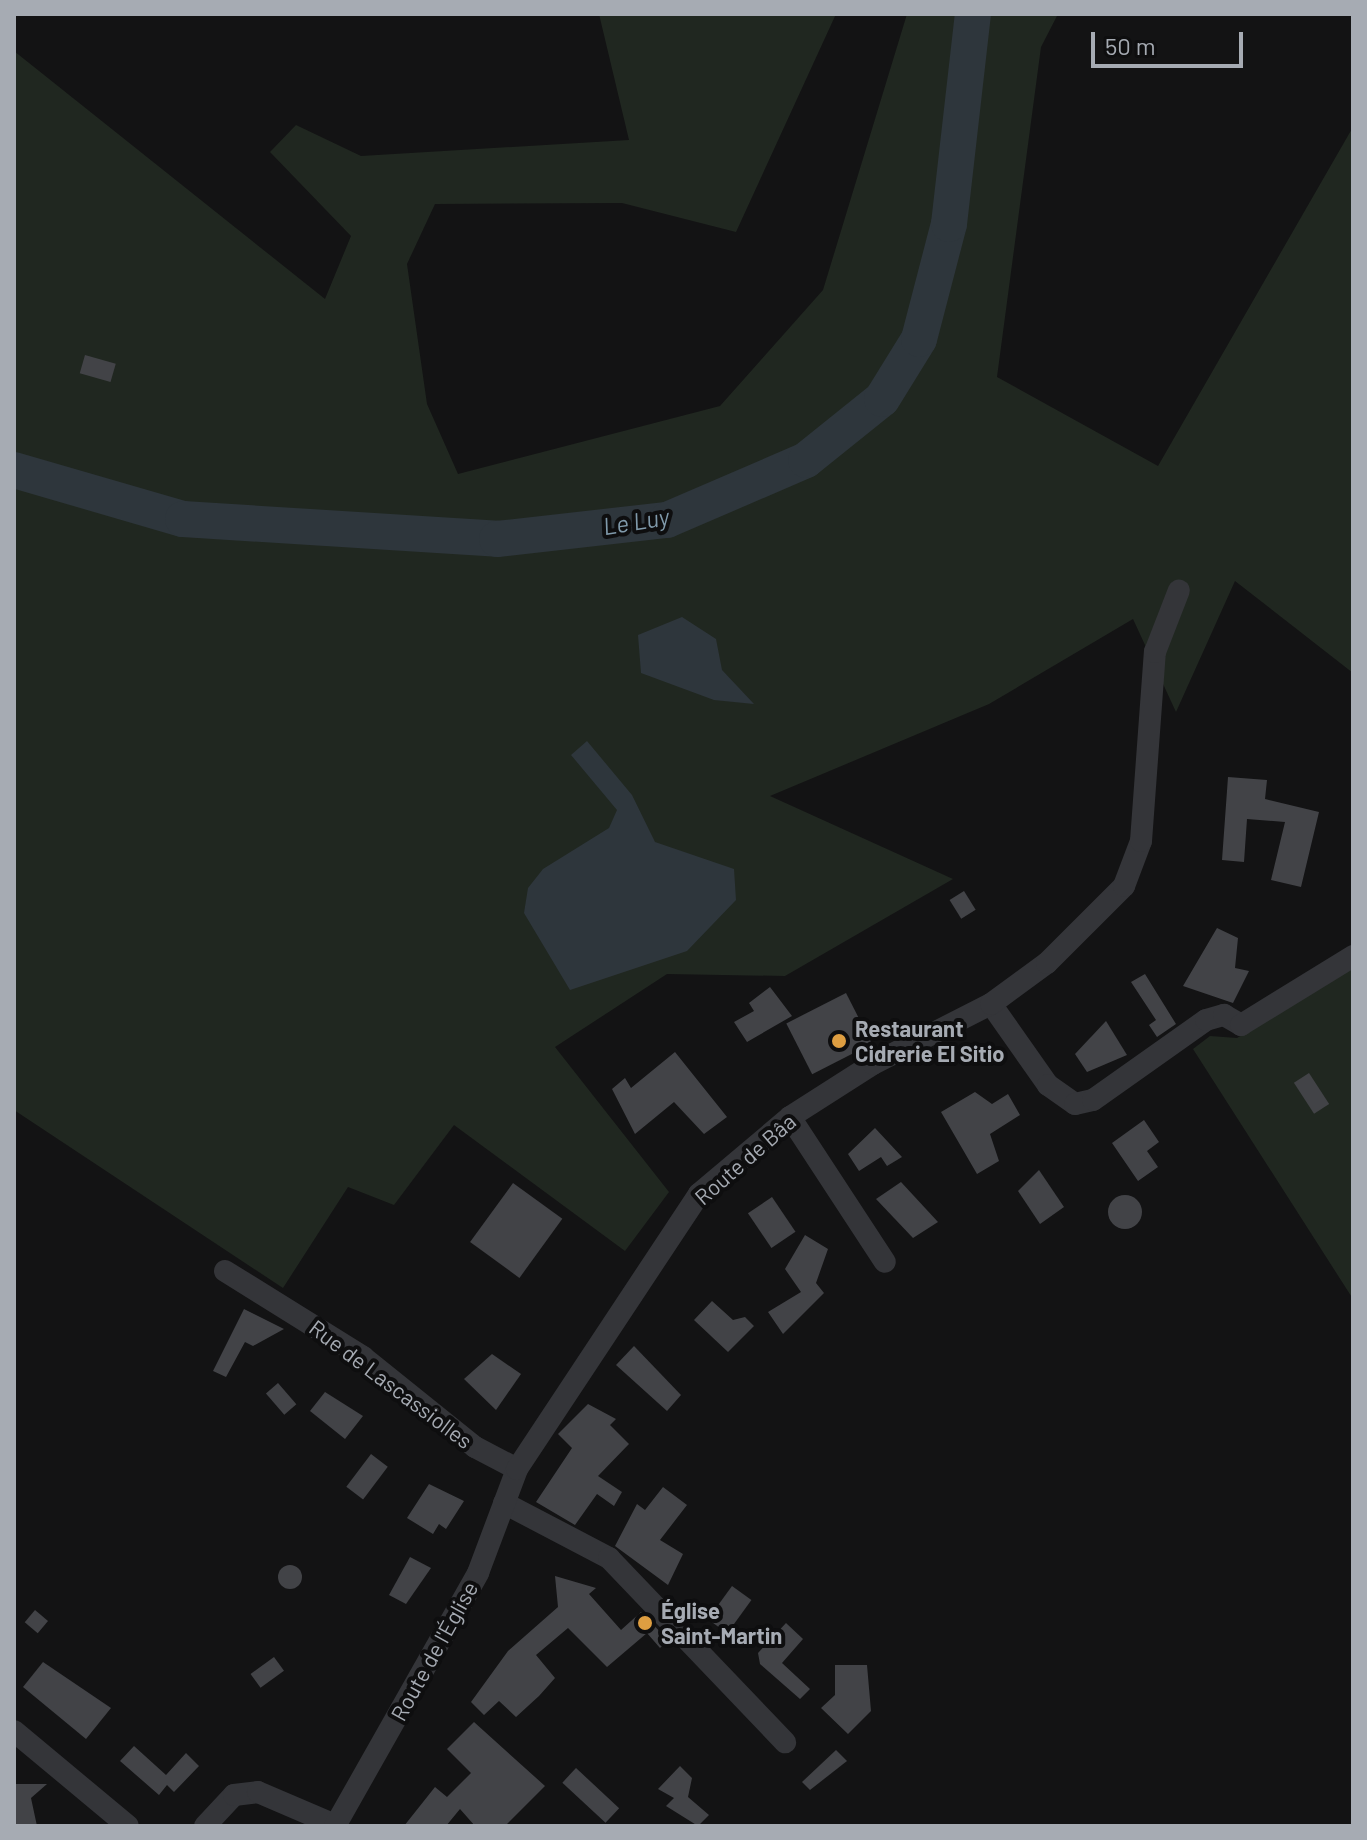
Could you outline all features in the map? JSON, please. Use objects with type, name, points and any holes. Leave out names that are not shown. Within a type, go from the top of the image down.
[{"type":"street","name":"Route de Bâa","points":[[517,1469],[674,1225],[729,1166],[790,1117],[873,1064],[991,1004],[1058,954],[1124,886],[1141,841],[1155,652],[1179,590]]},
{"type":"street","points":[[991,1004],[1048,1085],[1075,1104],[1093,1100],[1206,1020],[1224,1015],[1241,1025],[1353,956]]},
{"type":"street","points":[[790,1117],[885,1262]]},
{"type":"street","name":"Rue de Lascassiolles","points":[[225,1271],[363,1357],[475,1447],[517,1469]]},
{"type":"street","name":"Route de l'Église","points":[[335,1825],[478,1573],[517,1469]]},
{"type":"street","points":[[504,1503],[609,1558],[785,1742]]},
{"type":"street","points":[[14,1731],[128,1826]]},
{"type":"street","points":[[205,1826],[234,1795],[258,1792],[335,1825]]},
{"type":"shaded area","points":[[599,14],[836,14],[736,232],[622,203],[435,204],[407,264],[427,404],[458,474],[720,406],[823,290],[907,14],[1058,14],[1041,47],[997,377],[1158,466],[1353,127],[1353,673],[1235,581],[1176,712],[1133,619],[989,704],[770,796],[953,879],[785,976],[667,974],[555,1047],[669,1192],[625,1251],[454,1125],[394,1205],[348,1187],[283,1288],[14,1110],[14,51],[325,299],[351,236],[270,152],[296,125],[361,156],[629,140]]},
{"type":"shaded area","points":[[682,617],[716,639],[722,670],[754,704],[714,700],[641,673],[638,635]]},
{"type":"shaded area","points":[[587,741],[632,795],[655,842],[734,869],[736,900],[687,951],[570,990],[524,913],[528,888],[543,869],[609,828],[617,810],[571,755]]},
{"type":"shaded area","points":[[1353,968],[1353,1299],[1193,1049],[1210,1036],[1237,1038]]},
{"type":"building","points":[[85,355],[116,364],[111,382],[80,373]]},
{"type":"building","points":[[1228,777],[1267,780],[1265,799],[1319,812],[1301,887],[1271,880],[1285,822],[1247,819],[1244,862],[1222,860]]},
{"type":"building","points":[[964,891],[976,910],[961,919],[950,900]]},
{"type":"building","points":[[1217,928],[1238,938],[1235,968],[1249,971],[1233,1003],[1183,986]]},
{"type":"building","points":[[1145,974],[1176,1024],[1157,1037],[1149,1025],[1156,1020],[1131,982]]},
{"type":"building","points":[[770,987],[792,1016],[747,1042],[734,1022],[754,1011],[749,1003]]},
{"type":"building","points":[[846,993],[872,1044],[812,1074],[786,1023]]},
{"type":"building","points":[[1106,1021],[1127,1055],[1087,1072],[1075,1054]]},
{"type":"building","points":[[675,1052],[727,1117],[704,1134],[674,1102],[635,1134],[612,1089],[625,1078],[631,1088]]},
{"type":"building","points":[[1309,1073],[1329,1104],[1314,1114],[1294,1083]]},
{"type":"building","points":[[975,1092],[992,1104],[1008,1094],[1020,1115],[990,1134],[999,1161],[977,1174],[941,1112]]},
{"type":"building","points":[[1144,1120],[1159,1142],[1147,1151],[1158,1167],[1138,1181],[1112,1143]]},
{"type":"building","points":[[875,1128],[902,1157],[887,1166],[881,1157],[859,1171],[848,1154]]},
{"type":"building","points":[[1039,1170],[1064,1207],[1040,1224],[1018,1191]]},
{"type":"building","points":[[901,1182],[938,1222],[913,1238],[876,1199]]},
{"type":"building","points":[[513,1183],[562,1219],[519,1278],[470,1242]]},
{"type":"building","points":[[1125,1195],[1137,1200],[1142,1212],[1137,1224],[1125,1229],[1113,1224],[1108,1212],[1113,1200]]},
{"type":"building","points":[[772,1197],[795,1232],[771,1248],[748,1213]]},
{"type":"building","points":[[805,1235],[828,1249],[816,1283],[824,1293],[783,1334],[768,1312],[801,1292],[785,1269]]},
{"type":"building","points":[[712,1301],[733,1320],[745,1317],[754,1326],[728,1352],[694,1320]]},
{"type":"building","points":[[244,1309],[284,1329],[253,1346],[245,1342],[226,1377],[213,1371]]},
{"type":"building","points":[[634,1346],[681,1395],[667,1411],[616,1365]]},
{"type":"building","points":[[492,1354],[521,1374],[496,1410],[464,1379]]},
{"type":"building","points":[[278,1383],[296,1404],[284,1415],[266,1393]]},
{"type":"building","points":[[325,1392],[363,1416],[345,1439],[310,1411]]},
{"type":"building","points":[[588,1404],[616,1419],[610,1425],[629,1444],[598,1476],[622,1492],[614,1506],[597,1494],[575,1525],[536,1502],[572,1448],[558,1434]]},
{"type":"building","points":[[371,1454],[388,1467],[363,1499],[346,1487]]},
{"type":"building","points":[[429,1484],[464,1501],[446,1529],[439,1524],[433,1534],[407,1518]]},
{"type":"building","points":[[663,1487],[687,1505],[660,1540],[683,1554],[668,1585],[615,1546],[637,1504],[645,1510]]},
{"type":"building","points":[[410,1557],[431,1568],[406,1604],[389,1595]]},
{"type":"building","points":[[290,1565],[299,1568],[302,1577],[299,1586],[290,1589],[281,1586],[278,1577],[281,1568]]},
{"type":"building","points":[[555,1576],[596,1588],[589,1594],[621,1630],[641,1612],[668,1640],[660,1648],[647,1633],[607,1667],[568,1628],[536,1655],[555,1678],[539,1696],[516,1717],[499,1701],[484,1715],[471,1702],[508,1651],[558,1607]]},
{"type":"building","points":[[732,1586],[751,1600],[727,1633],[708,1619]]},
{"type":"building","points":[[35,1610],[48,1621],[38,1633],[25,1622]]},
{"type":"building","points":[[786,1623],[803,1639],[782,1663],[810,1689],[800,1699],[760,1664],[758,1653]]},
{"type":"building","points":[[274,1657],[284,1671],[261,1688],[251,1674]]},
{"type":"building","points":[[43,1662],[111,1708],[86,1739],[23,1687]]},
{"type":"building","points":[[835,1665],[867,1665],[871,1711],[848,1734],[821,1708],[835,1695]]},
{"type":"building","points":[[474,1722],[545,1786],[505,1826],[475,1826],[460,1809],[446,1826],[404,1826],[435,1787],[447,1797],[471,1773],[447,1749]]},
{"type":"building","points":[[134,1746],[166,1775],[186,1753],[199,1766],[174,1792],[167,1785],[159,1795],[120,1761]]},
{"type":"building","points":[[836,1750],[847,1761],[810,1790],[802,1782]]},
{"type":"building","points":[[680,1766],[692,1778],[688,1797],[709,1815],[698,1826],[666,1806],[674,1798],[658,1789]]},
{"type":"building","points":[[576,1768],[619,1808],[606,1823],[562,1783]]},
{"type":"building","points":[[14,1784],[47,1784],[31,1798],[37,1826],[14,1826]]},
{"type":"waterway","name":"Le Luy","points":[[14,470],[183,519],[497,539],[667,520],[806,460],[882,399],[919,339],[949,224],[973,14]]},
{"type":"place","name":"Restaurant Cidrerie El Sitio","points":[[839,1041]]},
{"type":"place","name":"Église Saint-Martin","points":[[645,1623]]}]
